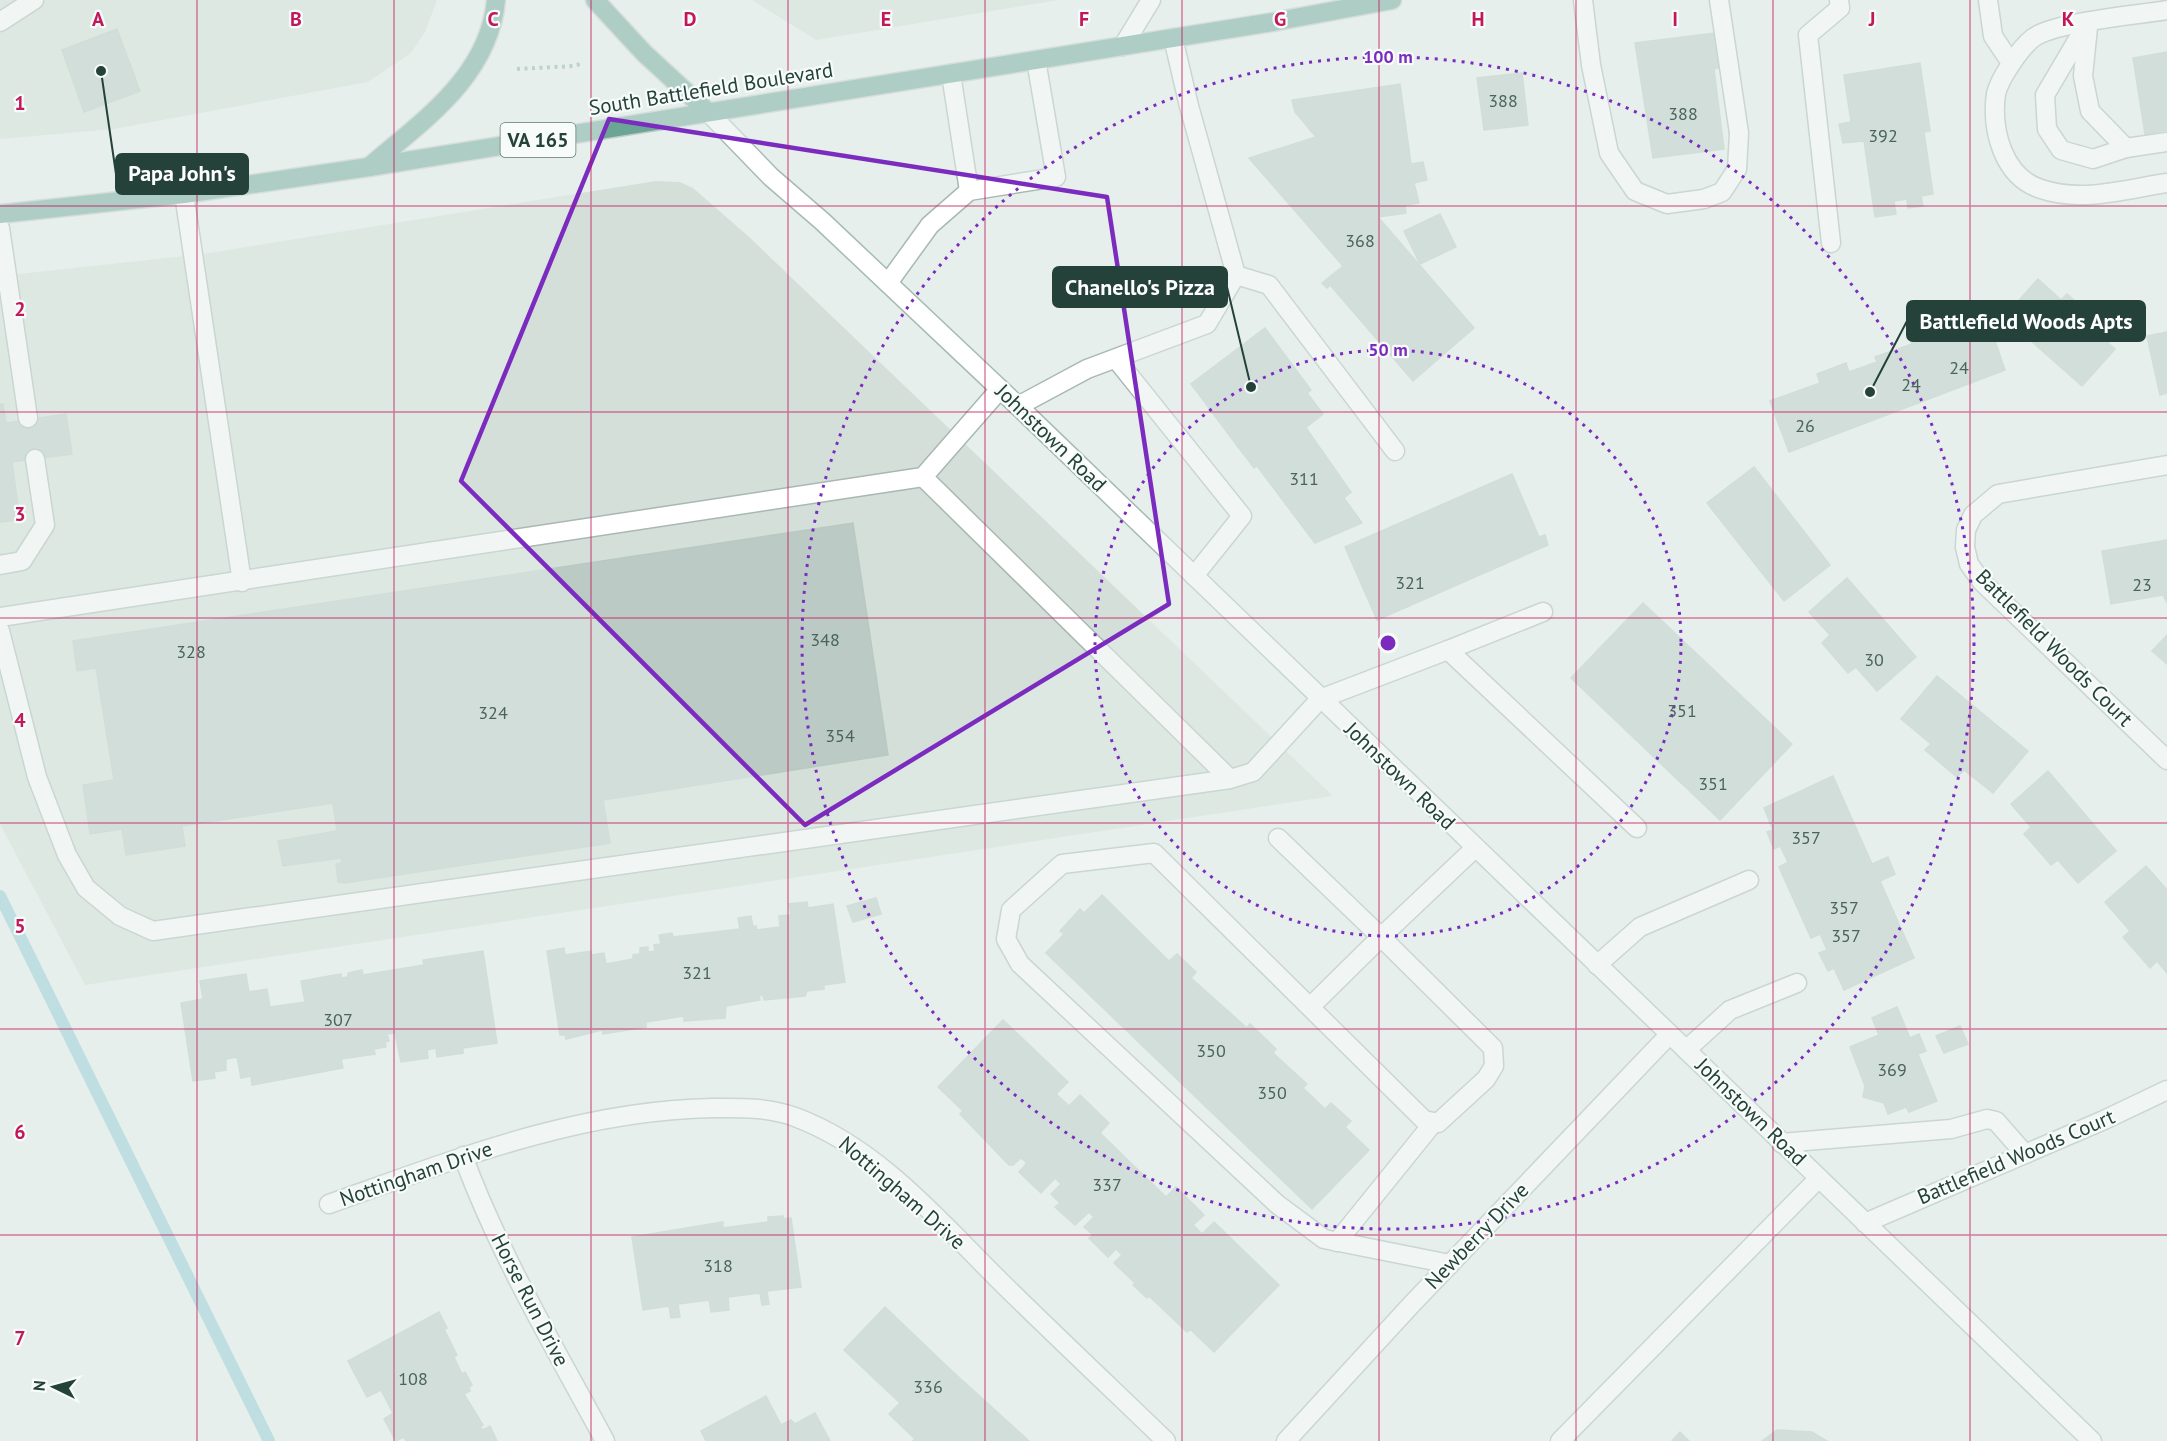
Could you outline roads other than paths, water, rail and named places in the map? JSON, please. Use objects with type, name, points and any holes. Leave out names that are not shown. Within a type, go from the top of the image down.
[{"type":"main road","points":[[369,167],[449,97],[467,76],[489,31],[496,0]]},
{"type":"main road","points":[[595,0],[636,45],[708,112]]},
{"type":"main road","name":"South Battlefield Boulevard","points":[[0,214],[184,194],[369,167],[1173,38],[1392,0]]},
{"type":"street","points":[[0,22],[34,0]]},
{"type":"street","points":[[1123,46],[1151,0]]},
{"type":"street","points":[[1583,0],[1591,65],[1609,153],[1635,191],[1667,204],[1704,200],[1722,192],[1737,169],[1739,133],[1719,0]]},
{"type":"street","points":[[1831,243],[1808,35],[1840,8],[1839,0]]},
{"type":"street","points":[[1988,0],[1994,36],[2011,63]]},
{"type":"street","points":[[2167,10],[2067,26],[2034,37],[2011,63],[1996,93],[1996,137],[2013,171],[2040,189],[2081,197],[2167,183]]},
{"type":"street","points":[[2088,22],[2083,76],[2090,111],[2126,148]]},
{"type":"street","points":[[2088,22],[2045,95],[2047,129],[2061,150],[2093,159],[2126,148],[2167,142]]},
{"type":"street","points":[[1018,406],[1087,369],[1207,324],[1236,275],[1189,106],[1173,38]]},
{"type":"street","points":[[888,283],[930,225],[969,191],[1056,177],[1036,60]]},
{"type":"street","points":[[951,74],[969,191]]},
{"type":"street","name":"Johnstown Road","points":[[708,112],[771,177],[888,283],[1018,406],[2092,1441]]},
{"type":"street","points":[[184,194],[242,582]]},
{"type":"street","points":[[0,228],[7,327],[28,418]]},
{"type":"street","points":[[1236,275],[1269,285],[1395,451]]},
{"type":"street","points":[[1116,359],[1242,516],[1194,576]]},
{"type":"street","points":[[0,617],[924,477],[1000,389]]},
{"type":"street","points":[[0,565],[22,561],[45,525],[35,459]]},
{"type":"street","name":"Battlefield Woods Court","points":[[2167,465],[1998,494],[1973,514],[1966,530],[1965,548],[1970,564],[1982,582],[2167,760]]},
{"type":"street","points":[[924,477],[1230,779]]},
{"type":"street","points":[[0,631],[37,777],[67,855],[86,888],[120,916],[153,931],[1230,779],[1253,772],[1320,699],[1543,612]]},
{"type":"street","points":[[1448,650],[1636,828]]},
{"type":"street","points":[[1278,838],[1493,1048],[1494,1066],[1486,1079],[1438,1123],[1424,1120],[1154,853],[1062,864],[1011,910],[1006,939],[1020,964],[1277,1204],[1324,1239],[1450,1264]]},
{"type":"street","points":[[1310,1008],[1475,848]]},
{"type":"street","points":[[1597,965],[1640,927],[1749,880]]},
{"type":"street","points":[[1686,1050],[1730,1010],[1797,983]]},
{"type":"street","name":"Newberry Drive","points":[[1286,1441],[1450,1264],[1670,1034]]},
{"type":"street","name":"Battlefield Woods Court","points":[[1865,1223],[2167,1090]]},
{"type":"street","name":"Nottingham Drive","points":[[329,1204],[463,1156],[586,1123],[681,1108],[752,1107],[793,1116],[839,1137],[923,1205],[1166,1441]]},
{"type":"street","points":[[1781,1143],[1951,1129],[1987,1119],[1996,1120],[2025,1154]]},
{"type":"street","points":[[1337,1242],[1434,1122]]},
{"type":"street","name":"Horse Run Drive","points":[[463,1156],[479,1199],[521,1285],[604,1441]]},
{"type":"street","points":[[1560,1441],[1819,1178]]},
{"type":"waterway","points":[[0,896],[269,1441]]},
{"type":"place","name":"Papa John's","points":[[101,71]]},
{"type":"place","name":"Chanello's Pizza","points":[[1251,387]]},
{"type":"place","name":"Battlefield Woods Apts","points":[[1870,392]]}]
